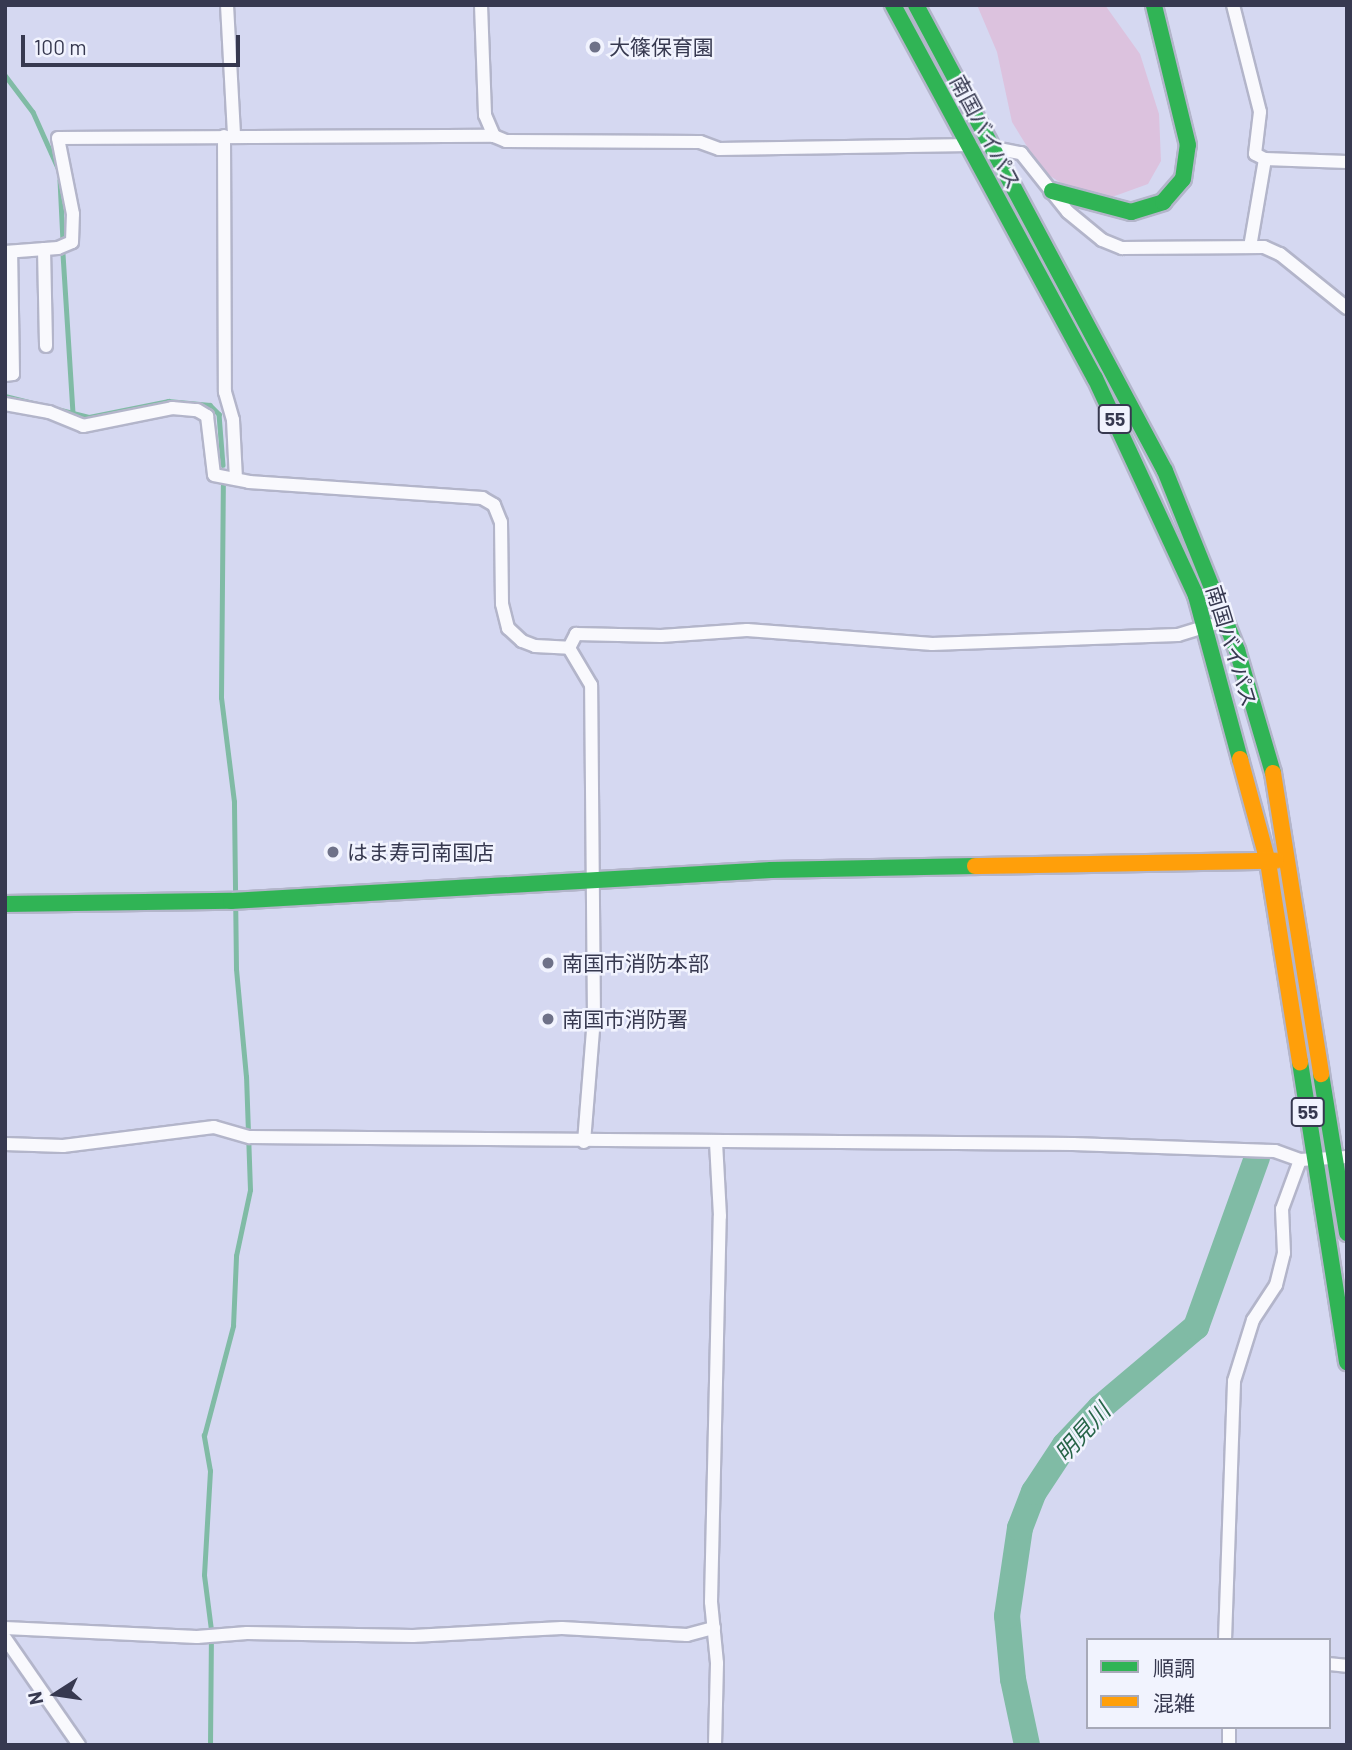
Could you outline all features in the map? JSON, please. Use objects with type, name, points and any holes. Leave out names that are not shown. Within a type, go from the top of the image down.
[{"type":"main road","name":"南国バイパス","points":[[893,5],[1095,378],[1172,541],[1206,626],[1268,862],[1308,1160],[1347,1362]]},
{"type":"main road","name":"南国バイパス","points":[[916,5],[1165,471],[1226,620],[1273,773],[1341,1158],[1347,1233]]},
{"type":"main road","points":[[1052,191],[1131,212],[1163,202],[1183,179],[1188,145],[1154,5]]},
{"type":"main road","points":[[5,904],[237,901],[771,870],[1289,860]]},
{"type":"street","points":[[227,5],[229,136],[225,392],[233,420],[236,479]]},
{"type":"street","points":[[481,5],[485,115],[494,136]]},
{"type":"street","points":[[1233,5],[1260,111],[1255,154],[1265,159],[1347,162]]},
{"type":"street","points":[[5,375],[13,374],[8,252],[68,247],[72,242],[74,214],[58,138],[494,136],[506,141],[700,142],[719,149],[970,145],[994,147],[1021,153],[1080,224],[1122,248],[1250,247],[1280,254],[1347,308]]},
{"type":"street","points":[[1250,247],[1265,159]]},
{"type":"street","points":[[44,249],[46,346]]},
{"type":"street","points":[[5,404],[49,412],[83,426],[172,408],[197,410],[208,416],[214,475],[236,479],[482,498],[494,505],[501,522],[502,604],[508,628],[522,641],[535,646],[569,648]]},
{"type":"street","points":[[569,648],[576,634],[592,631],[661,636],[747,631],[932,643],[1164,636],[1226,620]]},
{"type":"street","points":[[569,648],[592,685],[594,1018],[584,1142]]},
{"type":"street","points":[[5,1144],[63,1146],[214,1127],[246,1136],[1239,1149],[1275,1151],[1308,1160],[1341,1158]]},
{"type":"street","points":[[715,1745],[715,1628],[711,1602],[720,1216],[716,1141]]},
{"type":"street","points":[[1225,1638],[1234,1381],[1253,1320],[1276,1285],[1284,1253],[1282,1209],[1308,1160]]},
{"type":"street","points":[[5,1628],[211,1637],[413,1636],[562,1628],[687,1635],[715,1628]]},
{"type":"street","points":[[5,1638],[79,1745]]},
{"type":"shaded area","points":[[977,5],[1105,5],[1140,54],[1159,114],[1161,161],[1148,184],[1112,197],[1074,191],[1042,171],[1012,122],[997,52]]},
{"type":"waterway","points":[[5,75],[33,112],[58,168]]},
{"type":"waterway","points":[[60,180],[63,241]]},
{"type":"waterway","points":[[63,254],[73,412]]},
{"type":"waterway","points":[[5,396],[89,417],[168,401],[210,405],[219,414],[223,465]]},
{"type":"waterway","points":[[210,1745],[211,1630],[204,1575],[210,1471],[204,1436],[233,1326],[236,1256],[250,1190],[246,1077],[236,969],[234,802],[221,698],[223,486]]},
{"type":"waterway","name":"明見川","points":[[1027,1745],[1013,1679],[1007,1616],[1020,1528],[1034,1492],[1065,1445],[1100,1408],[1196,1327],[1257,1158]]},
{"type":"traffic: fast","points":[[893,5],[1095,378],[1196,596],[1240,759]]},
{"type":"traffic: fast","points":[[916,5],[1165,471],[1237,650],[1273,773]]},
{"type":"traffic: fast","points":[[1052,191],[1131,212],[1163,202],[1183,179],[1188,145],[1154,5]]},
{"type":"traffic: fast","points":[[5,904],[231,901],[771,870],[975,866]]},
{"type":"traffic: fast","points":[[1300,1062],[1347,1362]]},
{"type":"traffic: fast","points":[[1321,1074],[1347,1233]]},
{"type":"traffic: slow","points":[[1240,759],[1268,862],[1300,1062]]},
{"type":"traffic: slow","points":[[1273,773],[1321,1074]]},
{"type":"traffic: slow","points":[[975,866],[1276,861]]},
{"type":"place","name":"大篠保育園","points":[[595,47]]},
{"type":"place","name":"はま寿司南国店","points":[[333,852]]},
{"type":"place","name":"南国市消防本部","points":[[548,963]]},
{"type":"place","name":"南国市消防署","points":[[548,1019]]}]
